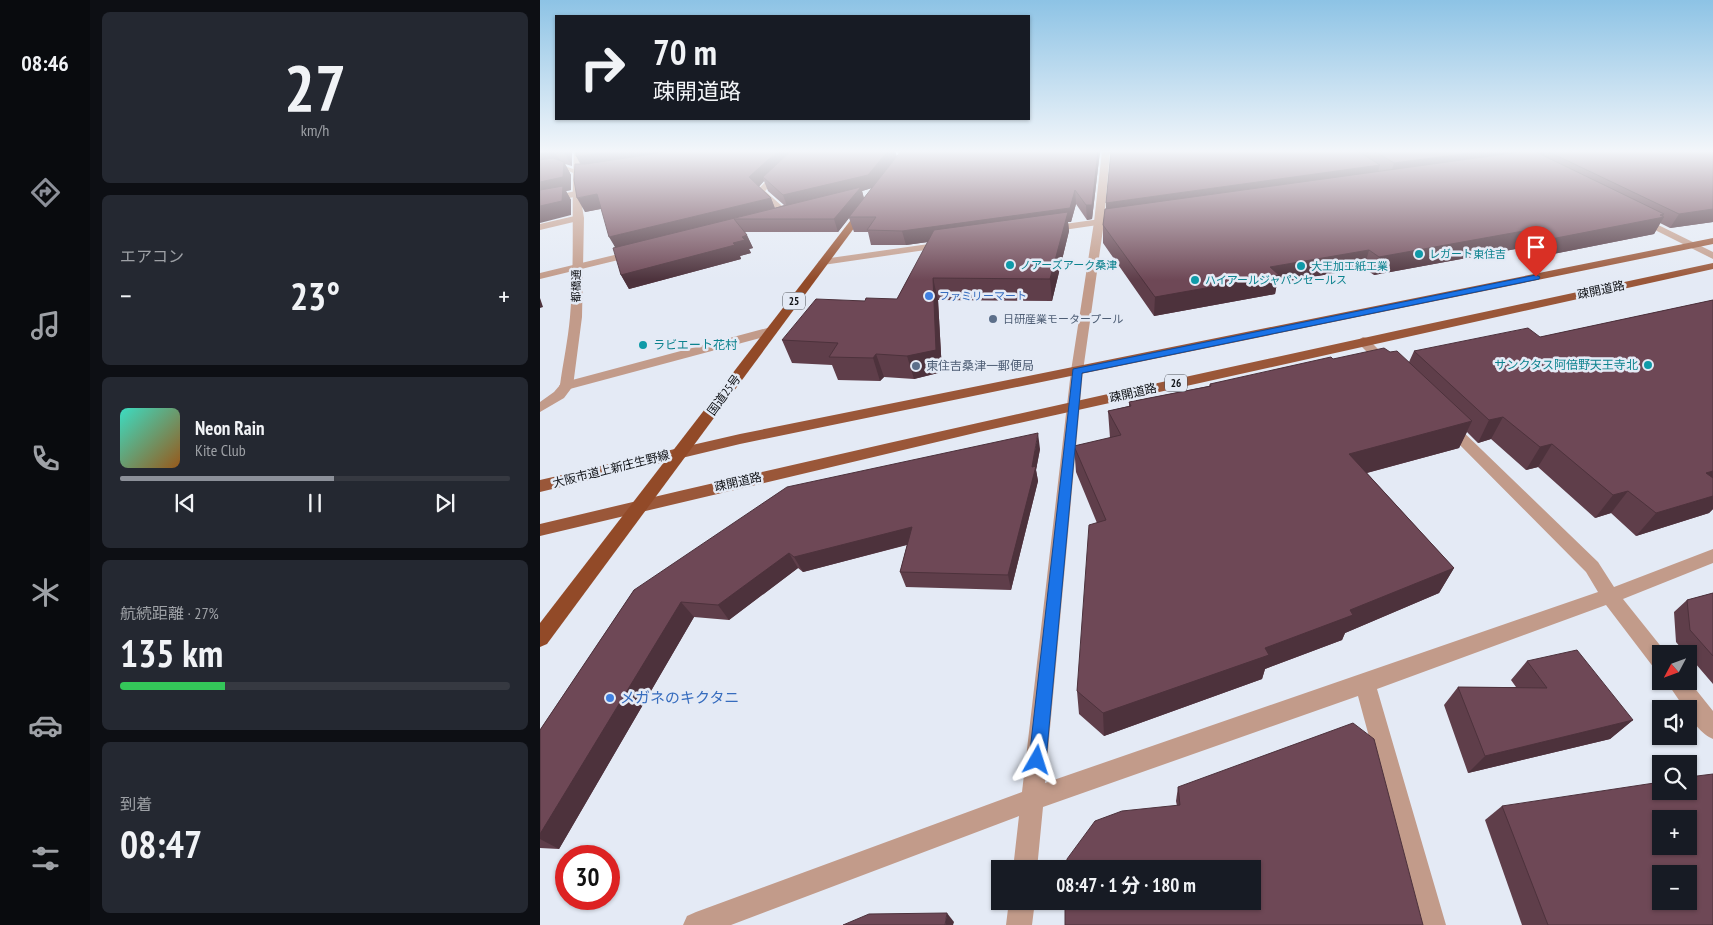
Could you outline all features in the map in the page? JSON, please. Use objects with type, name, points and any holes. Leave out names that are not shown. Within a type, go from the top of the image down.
[{"type":"highway","name":"国道25号","points":[[540,638],[871,200]]},
{"type":"main road","name":"疎開道路","points":[[682,451],[1713,241]]},
{"type":"main road","name":"疎開道路","points":[[641,505],[1363,341],[1713,266]]},
{"type":"main road","name":"大阪市道上新庄生野線","points":[[540,486],[682,451]]},
{"type":"main road","points":[[540,530],[641,505]]},
{"type":"street","points":[[540,201],[575,194]]},
{"type":"street","name":"都橋通","points":[[566,386],[576,317],[579,218],[576,194]]},
{"type":"street","points":[[764,194],[787,215]]},
{"type":"street","points":[[1026,860],[1077,371],[1102,194]]},
{"type":"street","points":[[1631,214],[1713,256]]},
{"type":"street","points":[[540,227],[579,218]]},
{"type":"street","points":[[1040,231],[1128,218]]},
{"type":"street","points":[[823,262],[952,244]]},
{"type":"street","points":[[540,276],[646,250]]},
{"type":"street","points":[[540,408],[559,395],[566,386],[771,331]]},
{"type":"street","points":[[1363,341],[1394,371]]},
{"type":"street","points":[[1436,413],[1592,567],[1610,596],[1652,650]]},
{"type":"street","points":[[696,925],[1033,799],[1365,684],[1610,596],[1713,556]]},
{"type":"street","points":[[1365,684],[1433,925]]},
{"type":"street","points":[[1683,690],[1713,728]]},
{"type":"street","points":[[1019,925],[1021,910]]},
{"type":"building","points":[[540,194],[562,194],[562,201],[540,206]]},
{"type":"building","points":[[576,194],[596,194],[577,198]]},
{"type":"building","points":[[597,194],[767,194],[771,198],[609,237]]},
{"type":"building","points":[[832,194],[855,194],[834,219],[734,219],[747,235],[742,237],[745,240],[733,243],[735,245],[621,275],[613,248]]},
{"type":"building","points":[[867,194],[1074,194],[1070,208],[902,231],[867,230],[876,217],[849,217]]},
{"type":"building","points":[[1078,194],[1093,194],[1092,205],[1086,205]]},
{"type":"building","points":[[1107,194],[1170,194],[1106,203]]},
{"type":"building","points":[[1213,194],[1623,194],[1664,214],[1660,215],[1664,217],[1546,240],[1529,230],[1379,257],[1369,250],[1270,267],[1279,275],[1155,297],[1103,225],[1105,209]]},
{"type":"building","points":[[1637,194],[1713,194],[1713,209],[1679,214]]},
{"type":"building","points":[[1068,212],[1050,279],[933,278],[936,350],[907,356],[876,354],[873,358],[829,357],[838,343],[782,340],[816,299],[865,301],[866,298],[897,299],[934,230]]},
{"type":"building","points":[[1713,300],[1713,471],[1706,473],[1713,478],[1713,496],[1656,513],[1628,491],[1613,495],[1552,444],[1540,447],[1503,417],[1489,420],[1414,351],[1528,328],[1540,337]]},
{"type":"building","points":[[1384,348],[1390,352],[1397,351],[1472,421],[1349,454],[1454,568],[1350,610],[1353,615],[1265,648],[1269,655],[1103,713],[1077,691],[1089,525],[1106,520],[1074,446],[1121,435],[1108,411],[1131,406],[1129,402],[1211,386],[1210,384],[1331,357],[1333,359]]},
{"type":"building","points":[[1038,433],[1032,467],[1036,466],[1008,575],[900,572],[912,527],[794,557],[789,553],[718,605],[681,602],[540,834],[540,730],[634,590],[787,487]]},
{"type":"building","points":[[1713,593],[1713,656],[1690,630],[1687,600]]},
{"type":"building","points":[[1577,650],[1633,720],[1485,756],[1458,687],[1547,688],[1527,661]]},
{"type":"building","points":[[1353,723],[1374,739],[1423,925],[1065,925],[1065,910],[1261,910],[1261,860],[1067,860],[1095,821],[1122,811],[1180,805],[1178,787]]},
{"type":"building","points":[[1713,774],[1713,925],[1548,925],[1502,806],[1652,783],[1652,800],[1697,800],[1697,776]]},
{"type":"building","points":[[947,913],[945,925],[843,925],[869,914]]},
{"type":"place","name":"レガート東住吉","points":[[1419,254]]},
{"type":"place","name":"ノアーズアーク桑津","points":[[1010,265]]},
{"type":"place","name":"大王加工紙工業","points":[[1301,266]]},
{"type":"place","name":"ハイアールジャパンセールス","points":[[1195,280]]},
{"type":"place","name":"ファミリーマート","points":[[929,296]]},
{"type":"place","name":"日研産業モータープール","points":[[993,319]]},
{"type":"place","name":"ラビエート花村","points":[[643,345]]},
{"type":"place","name":"サンクタス阿倍野天王寺北","points":[[1648,365]]},
{"type":"place","name":"東住吉桑津一郵便局","points":[[916,366]]},
{"type":"place","name":"メガネのキクタニ","points":[[610,698]]},
{"type":"route","points":[[1037,760],[1077,371],[1536,277]]}]
